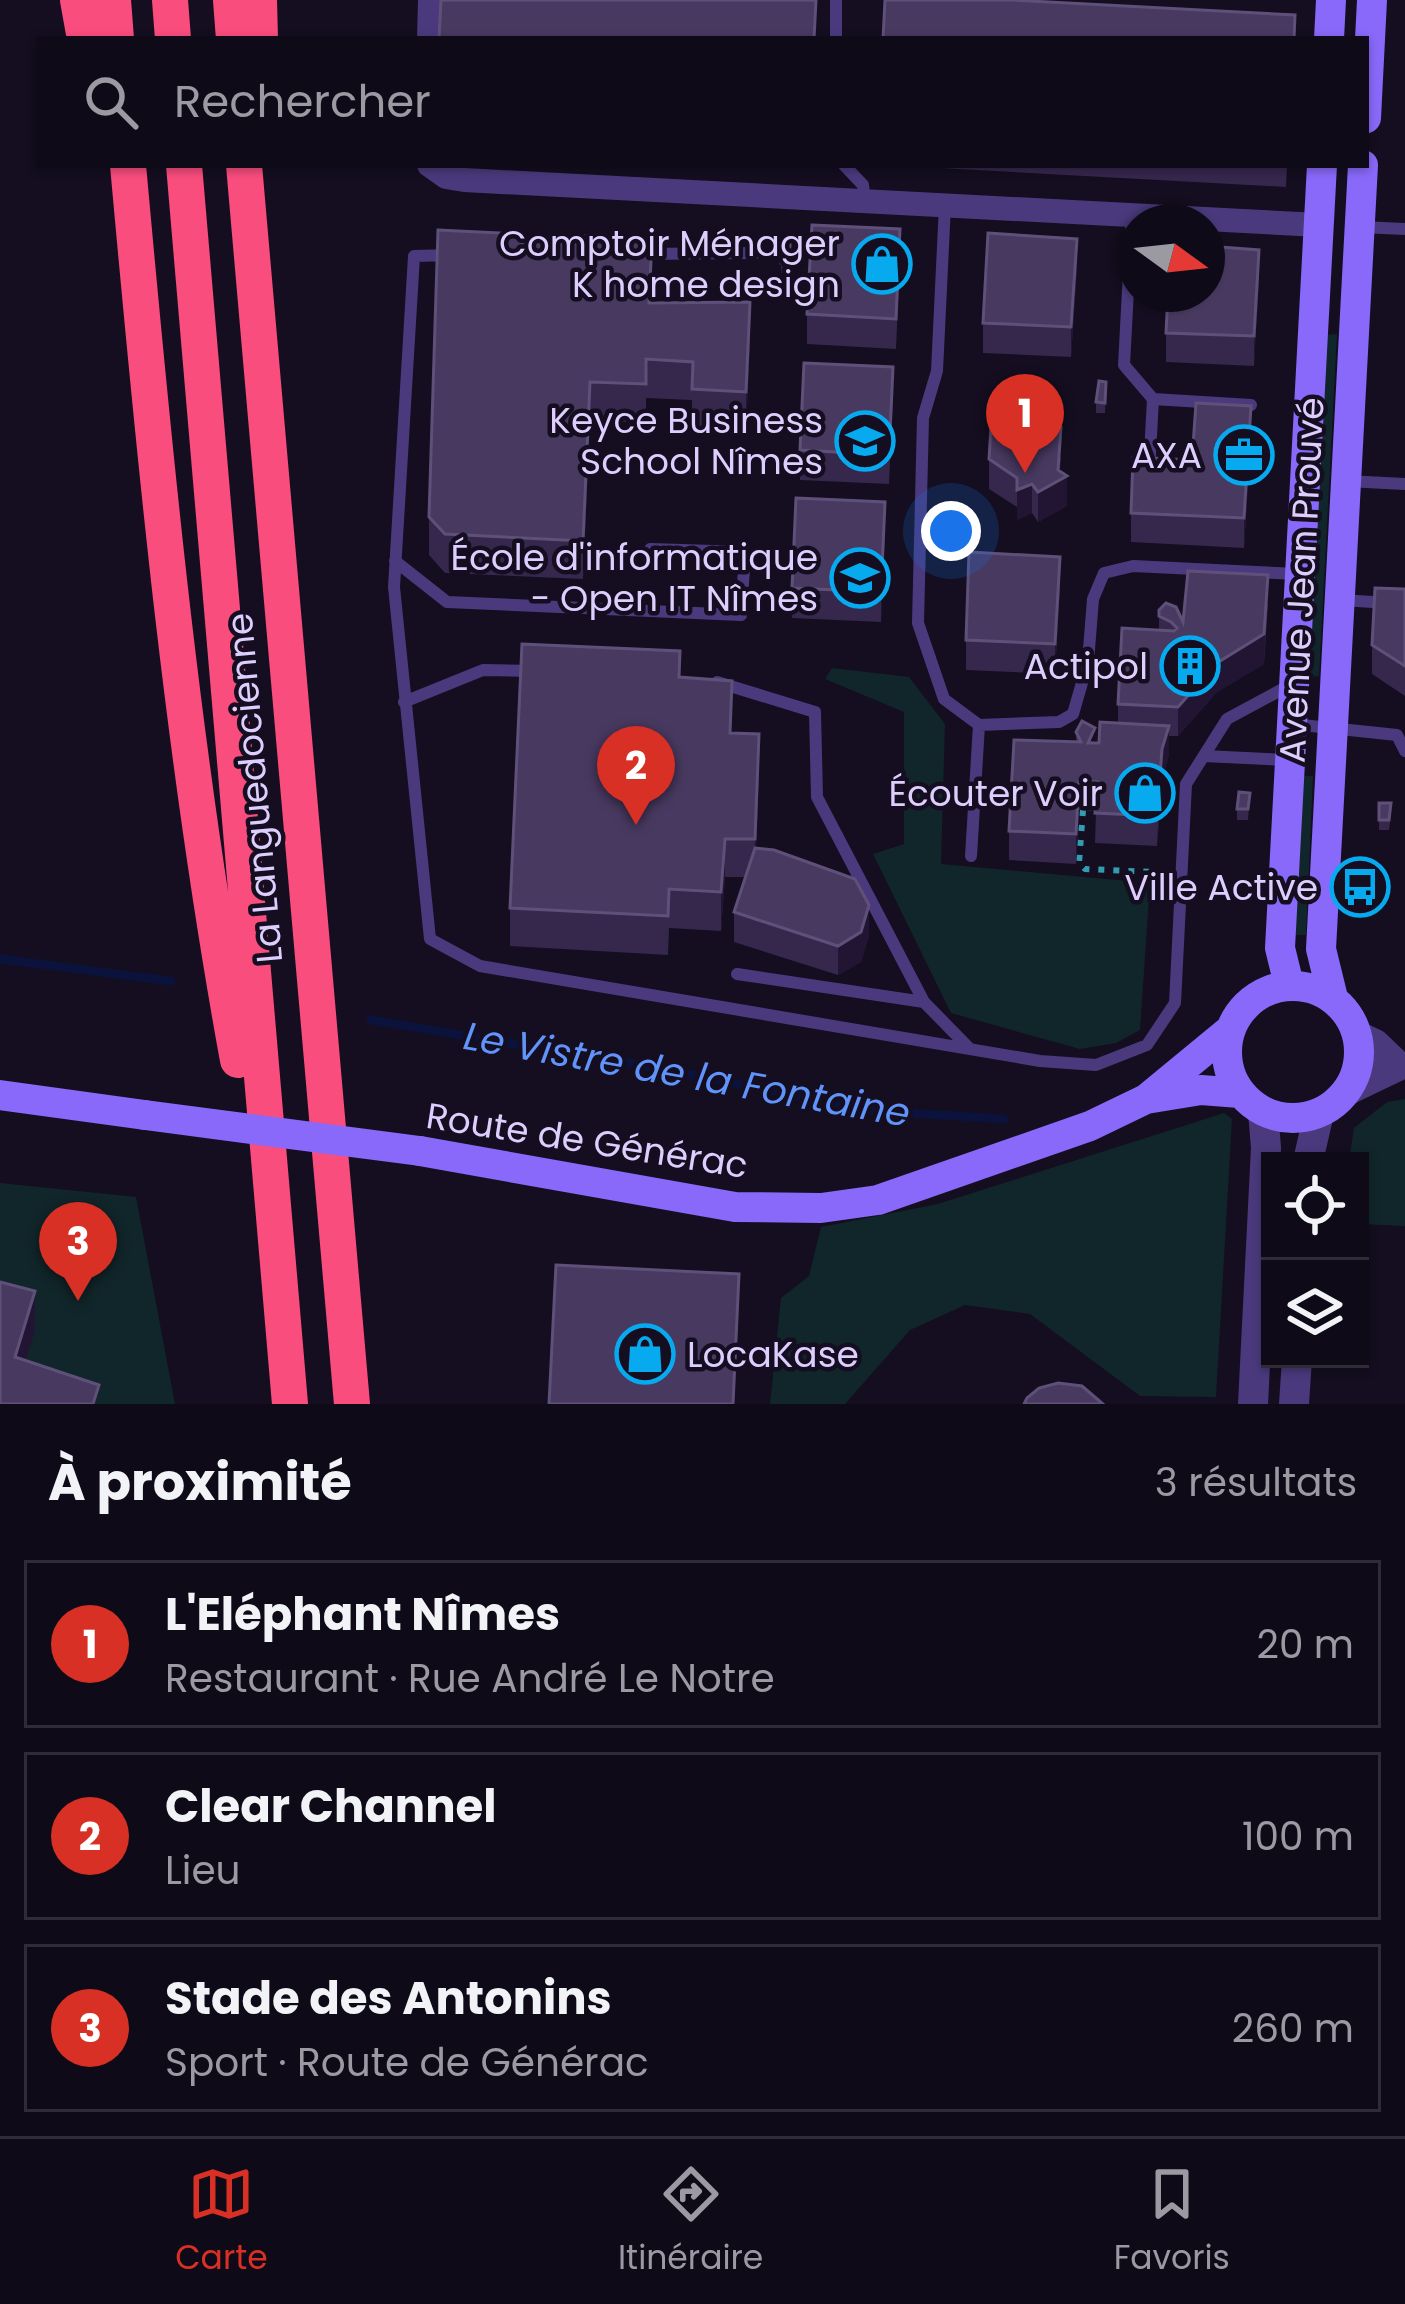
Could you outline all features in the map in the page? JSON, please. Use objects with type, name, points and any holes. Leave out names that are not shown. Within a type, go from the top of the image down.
[{"type":"highway","points":[[78,0],[84,36]]},
{"type":"highway","points":[[113,0],[116,36]]},
{"type":"highway","points":[[170,0],[173,36]]},
{"type":"highway","points":[[231,0],[234,36]]},
{"type":"highway","points":[[259,0],[260,36]]},
{"type":"highway","points":[[106,168],[154,454],[217,934],[277,1270]]},
{"type":"highway","points":[[128,168],[154,454]]},
{"type":"highway","name":"La Languedocienne","points":[[184,168],[290,1404]]},
{"type":"highway","name":"La Languedocienne","points":[[244,168],[352,1404]]},
{"type":"highway","points":[[263,168],[274,527]]},
{"type":"main road","points":[[1329,36],[1331,0]]},
{"type":"main road","points":[[1369,59],[1372,0]]},
{"type":"main road","name":"Avenue Jean Prouvé","points":[[1288,985],[1280,948],[1322,168]]},
{"type":"main road","name":"Avenue Jean Prouvé","points":[[1333,998],[1321,949],[1364,168]]},
{"type":"main road","points":[[1319,225],[1360,227]]},
{"type":"main road","points":[[1288,985],[1320,990],[1333,998],[1349,1015],[1358,1036],[1356,1073],[1348,1090],[1319,1113],[1300,1118],[1252,1102],[1230,1073],[1227,1051],[1231,1029],[1253,998],[1288,985]]},
{"type":"main road","name":"Route de Générac","points":[[0,1095],[420,1151],[735,1207],[821,1208],[878,1200],[1090,1126],[1146,1099],[1231,1029]]},
{"type":"main road","name":"Route de Générac","points":[[1146,1099],[1201,1090],[1252,1102]]},
{"type":"street","points":[[429,36],[430,0]]},
{"type":"street","points":[[434,168],[464,179],[1117,213]]},
{"type":"street","points":[[1225,219],[1319,225]]},
{"type":"street","points":[[1348,1090],[1401,1067],[1376,1044],[1358,1036]]},
{"type":"street","points":[[1252,1102],[1266,1148],[1253,1404]]},
{"type":"street","points":[[1310,1152],[1319,1113]]},
{"type":"street","points":[[1294,1404],[1296,1368]]},
{"type":"lane","points":[[836,0],[836,36]]},
{"type":"lane","points":[[847,168],[863,185],[865,200]]},
{"type":"lane","points":[[945,204],[938,371],[923,418],[918,623],[944,700],[979,725],[1059,722],[1072,714],[1088,662],[1093,599],[1104,572],[1133,566],[1300,574]]},
{"type":"lane","points":[[1360,227],[1405,230]]},
{"type":"lane","points":[[619,254],[755,253]]},
{"type":"lane","points":[[460,255],[414,256],[394,587],[430,939],[480,967],[1040,1061],[1096,1064],[1148,1045],[1175,1003],[1186,784],[1227,719],[1294,682]]},
{"type":"lane","points":[[1127,312],[1124,365],[1153,399],[1149,474]]},
{"type":"lane","points":[[1153,399],[1251,405]]},
{"type":"lane","points":[[1346,481],[1405,484]]},
{"type":"lane","points":[[395,561],[447,602],[741,615],[745,552],[650,549]]},
{"type":"lane","points":[[1340,600],[1405,604]]},
{"type":"lane","points":[[404,702],[483,670],[553,672]]},
{"type":"lane","points":[[707,680],[815,712],[817,797],[924,1002],[970,1049]]},
{"type":"lane","points":[[1292,724],[1397,735],[1405,751]]},
{"type":"lane","points":[[970,856],[979,725]]},
{"type":"lane","points":[[1204,756],[1290,761]]},
{"type":"lane","points":[[737,974],[924,1002]]},
{"type":"path","points":[[1083,810],[1079,863],[1085,869],[1154,872]]},
{"type":"green space","points":[[1337,334],[1319,676],[1303,678],[1325,335]]},
{"type":"green space","points":[[832,668],[909,677],[945,724],[941,864],[1150,883],[1140,1030],[1116,1043],[1080,1049],[951,1013],[873,854],[904,844],[904,712],[825,679]]},
{"type":"green space","points":[[1301,776],[1313,776],[1306,935],[1291,935]]},
{"type":"green space","points":[[1405,1099],[1405,1226],[1369,1224],[1369,1152],[1350,1152],[1354,1128],[1387,1102]]},
{"type":"green space","points":[[1224,1113],[1232,1119],[1216,1397],[1140,1396],[1030,1314],[965,1305],[910,1330],[845,1404],[770,1404],[781,1298],[809,1276],[821,1227],[938,1204]]},
{"type":"green space","points":[[0,1183],[136,1197],[175,1404],[0,1404]]},
{"type":"building","points":[[441,0],[816,0],[814,36],[439,36]]},
{"type":"building","points":[[885,0],[1011,0],[1295,15],[1294,36],[883,36]]},
{"type":"building","points":[[812,225],[900,229],[896,319],[807,314]]},
{"type":"building","points":[[438,230],[523,234],[522,242],[568,243],[568,235],[652,239],[649,303],[750,302],[746,392],[692,389],[693,362],[646,359],[646,384],[590,382],[583,541],[445,534],[429,517]]},
{"type":"building","points":[[988,233],[1077,239],[1071,327],[983,323]]},
{"type":"building","points":[[782,243],[790,244],[789,263],[781,263]]},
{"type":"building","points":[[1225,247],[1259,250],[1254,336],[1166,333],[1167,312],[1225,312]]},
{"type":"building","points":[[804,363],[893,367],[889,455],[800,450]]},
{"type":"building","points":[[1099,381],[1106,382],[1105,403],[1096,402]]},
{"type":"building","points":[[1022,402],[1061,427],[1058,470],[1067,476],[1038,492],[1032,484],[1017,490],[1017,478],[989,459],[991,427],[1020,413]]},
{"type":"building","points":[[1196,403],[1251,406],[1244,518],[1131,513],[1133,457],[1192,460]]},
{"type":"building","points":[[796,498],[885,502],[881,592],[792,588]]},
{"type":"building","points":[[969,552],[1060,557],[1055,644],[966,640]]},
{"type":"building","name":"Actipol","points":[[1188,571],[1268,575],[1264,634],[1217,663],[1178,707],[1118,704],[1122,628],[1174,631],[1177,628],[1159,616],[1159,610],[1166,603],[1176,607],[1183,622]]},
{"type":"building","points":[[1375,588],[1405,589],[1405,666],[1372,645]]},
{"type":"building","points":[[522,644],[680,651],[679,677],[732,681],[730,733],[759,734],[755,839],[725,839],[721,892],[669,889],[668,916],[510,908]]},
{"type":"building","points":[[1082,721],[1095,728],[1088,743],[1099,743],[1100,722],[1169,726],[1162,749],[1157,816],[1095,813],[1097,782],[1079,781],[1076,834],[1009,831],[1014,740],[1081,742],[1076,732]]},
{"type":"building","points":[[1239,792],[1250,793],[1248,809],[1237,809]]},
{"type":"building","points":[[1379,803],[1391,803],[1389,820],[1379,820]]},
{"type":"building","points":[[755,848],[774,850],[855,879],[869,905],[861,932],[838,946],[734,912]]},
{"type":"building","name":"LocaKase","points":[[556,1265],[739,1274],[733,1404],[549,1404]]},
{"type":"building","points":[[0,1282],[35,1291],[15,1357],[99,1385],[93,1404],[0,1404]]},
{"type":"building","points":[[1058,1383],[1082,1386],[1103,1404],[1024,1404],[1039,1388]]},
{"type":"waterway","name":"Le Vistre de la Fontaine","points":[[0,959],[171,981]]},
{"type":"waterway","name":"Le Vistre de la Fontaine","points":[[371,1020],[878,1111],[1004,1119]]},
{"type":"place","name":"Comptoir Ménager K home design","points":[[882,264]]},
{"type":"place","name":"Keyce Business School Nîmes","points":[[865,441]]},
{"type":"place","name":"AXA","points":[[1244,455]]},
{"type":"place","name":"L'Eléphant Nîmes","points":[[1025,473]]},
{"type":"place","name":"École d'informatique - Open IT Nîmes","points":[[860,578]]},
{"type":"place","name":"Actipol","points":[[1190,666]]},
{"type":"place","name":"Écouter Voir","points":[[1145,793]]},
{"type":"place","name":"Clear Channel","points":[[636,825]]},
{"type":"place","name":"Ville Active","points":[[1360,887]]},
{"type":"place","name":"Stade des Antonins","points":[[78,1301]]},
{"type":"place","name":"LocaKase","points":[[645,1354]]}]
